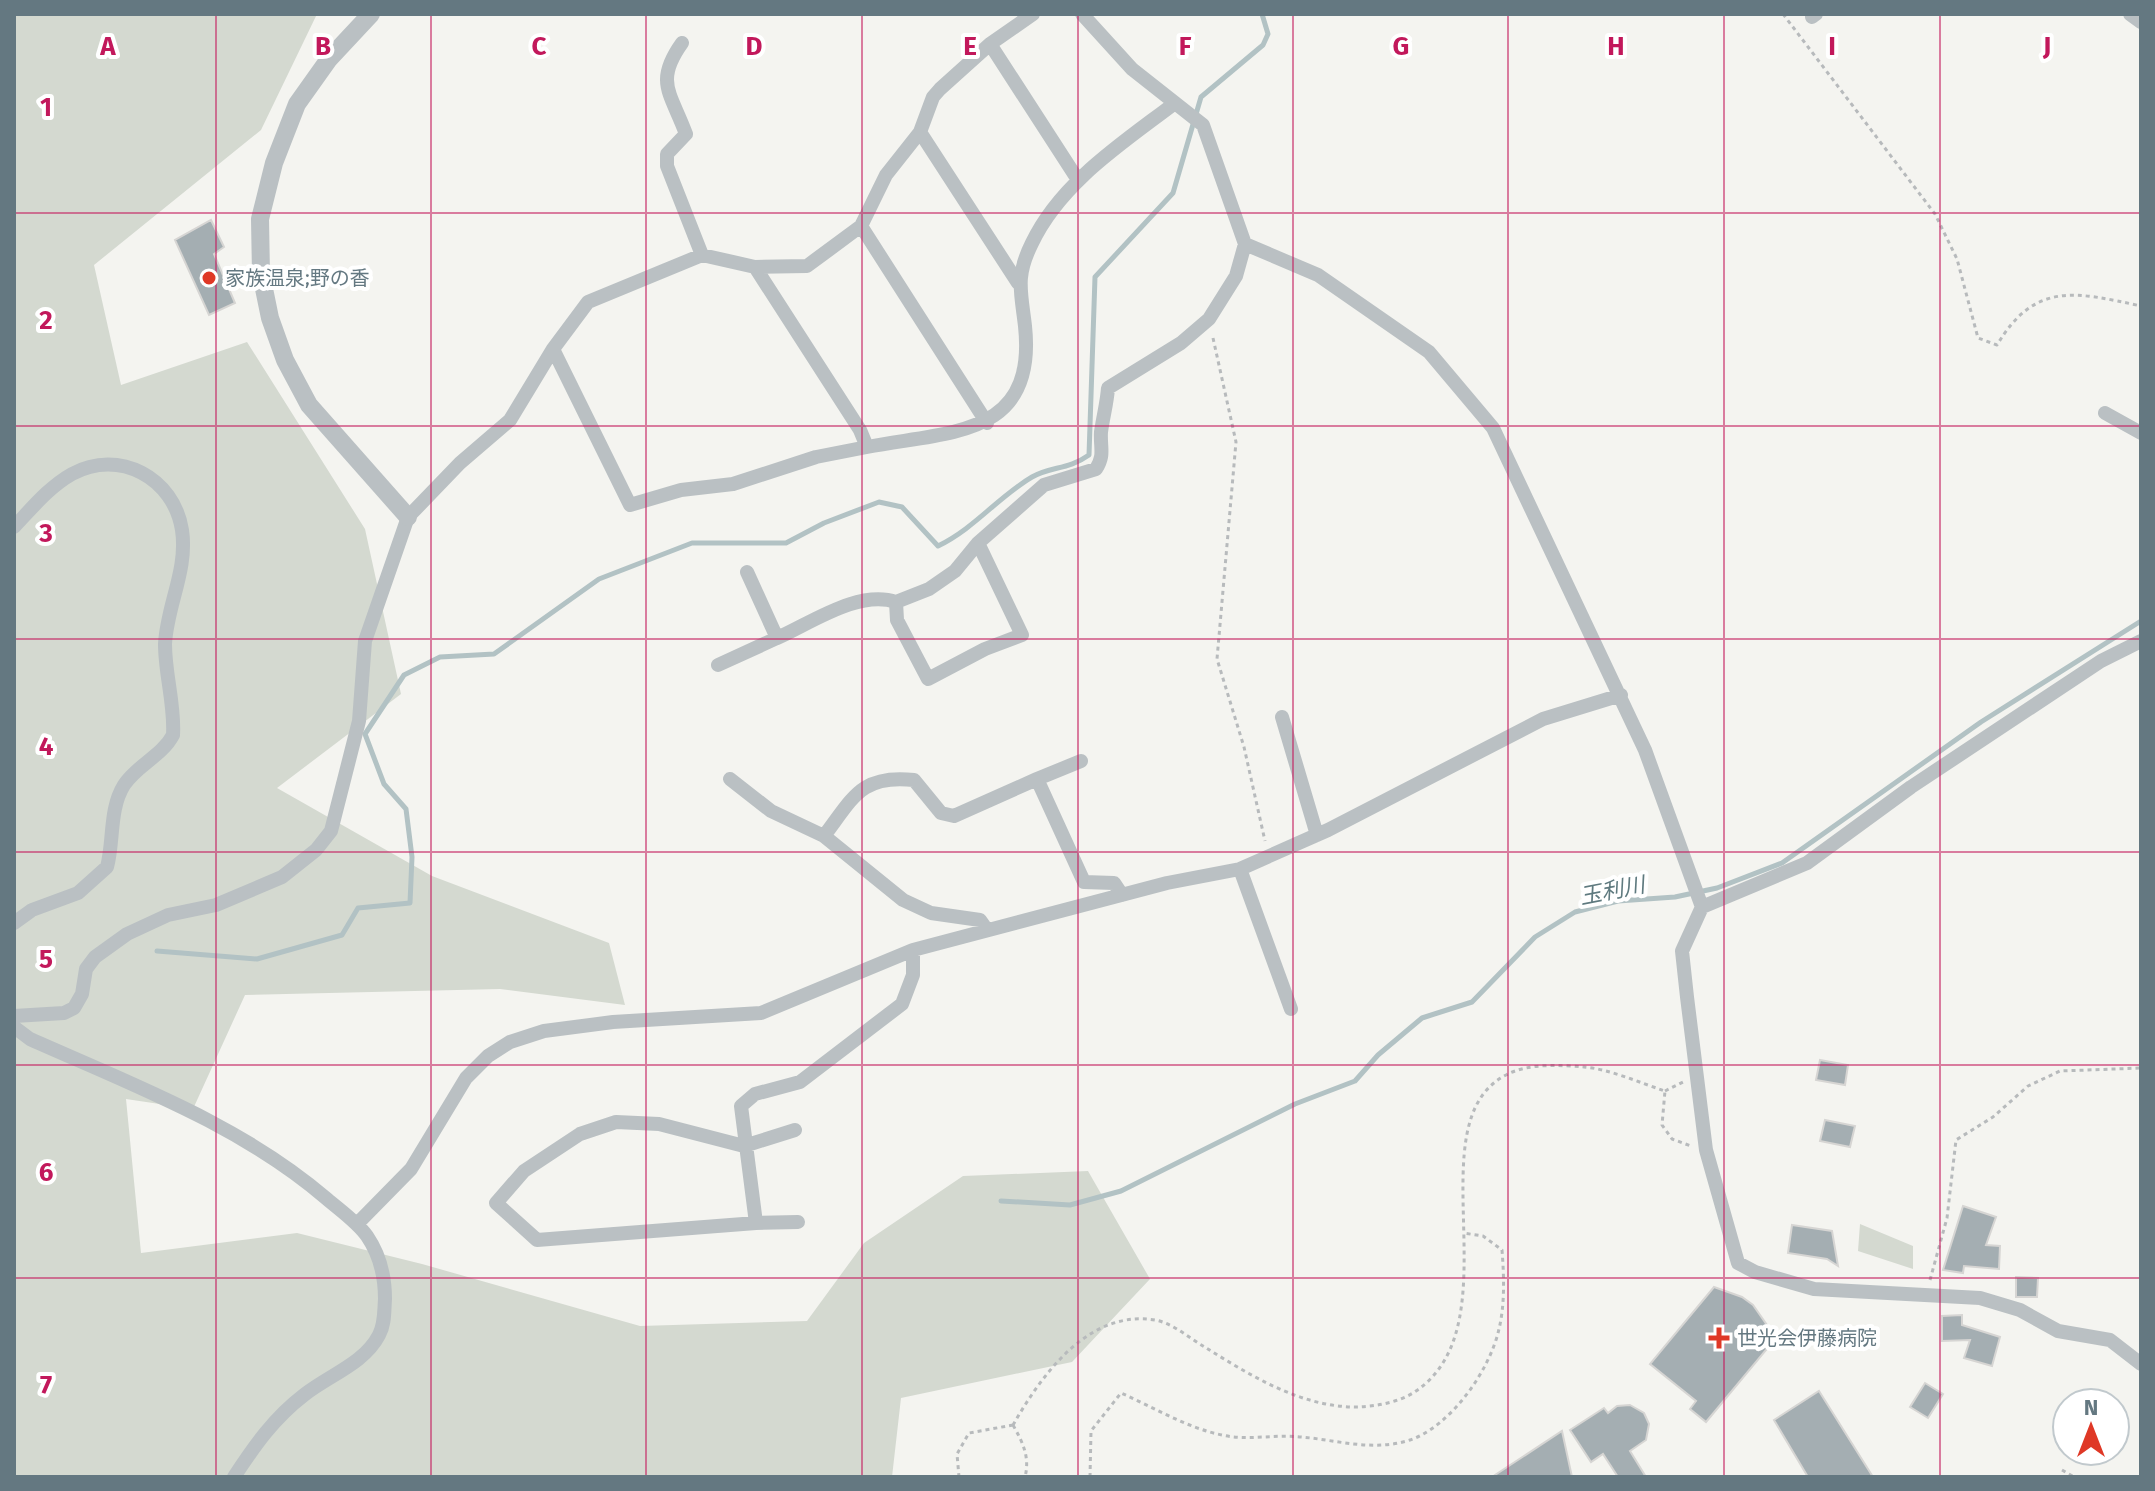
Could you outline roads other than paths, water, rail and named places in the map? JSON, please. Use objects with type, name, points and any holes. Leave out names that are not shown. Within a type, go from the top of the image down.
[{"type":"street","points":[[371,14],[329,59],[297,104],[274,163],[260,219],[261,274],[285,360],[309,405],[408,517]]},
{"type":"street","points":[[14,1016],[64,1013],[74,1008],[82,994],[86,969],[95,957],[127,934],[168,915],[216,905],[282,877],[316,850],[331,831],[359,721],[365,641],[408,517],[460,463],[510,420],[553,349],[588,302],[702,255],[755,267],[807,266],[861,226],[886,175],[920,132],[933,97],[990,44],[1033,14]]},
{"type":"street","points":[[718,665],[853,604],[882,597],[896,602],[929,589],[955,571],[978,543],[1044,485],[1096,469],[1103,458],[1101,430],[1106,418],[1108,388],[1181,343],[1209,319],[1236,276],[1245,244],[1203,125],[1132,69],[1082,14]]},
{"type":"street","points":[[2130,14],[2141,22]]},
{"type":"street","points":[[682,43],[667,64],[665,78],[686,134],[667,154],[667,166],[702,255]]},
{"type":"street","points":[[990,44],[1078,180]]},
{"type":"street","points":[[1018,283],[1032,242],[1078,180],[1175,103]]},
{"type":"street","points":[[553,349],[630,505],[681,490],[733,484],[816,457],[987,423],[1019,391],[1024,369],[1025,329],[1018,283],[920,132]]},
{"type":"street","points":[[861,226],[987,423]]},
{"type":"street","points":[[1245,244],[1318,275],[1429,352],[1493,428],[1645,750],[1702,907]]},
{"type":"street","points":[[755,267],[860,430],[867,447]]},
{"type":"street","points":[[2105,413],[2141,433]]},
{"type":"street","points":[[14,527],[42,496],[73,474],[95,466],[141,469],[161,484],[175,507],[182,529],[183,564],[166,626],[166,678],[173,735],[162,750],[124,786],[115,806],[107,867],[78,893],[32,910],[14,923]]},
{"type":"street","points":[[896,602],[897,620],[928,679],[985,649],[1022,635],[978,543]]},
{"type":"street","points":[[747,572],[777,638]]},
{"type":"street","points":[[2141,641],[2101,661],[1911,787],[1807,863],[1702,907],[1682,951],[1706,1150],[1738,1263],[1755,1272],[1805,1288],[1980,1298],[2020,1310],[2058,1331],[2110,1340],[2141,1364]]},
{"type":"street","points":[[357,1224],[411,1169],[466,1078],[488,1056],[510,1042],[544,1031],[613,1022],[761,1013],[913,950],[1122,895],[1240,869],[1317,835],[1543,719],[1621,695]]},
{"type":"street","points":[[1282,717],[1317,835]]},
{"type":"street","points":[[824,836],[861,787],[889,777],[914,780],[941,813],[954,816],[1081,761]]},
{"type":"street","points":[[730,779],[771,811],[824,836],[903,900],[931,913],[980,920],[987,930]]},
{"type":"street","points":[[1037,779],[1084,882],[1114,883],[1122,895]]},
{"type":"street","points":[[1240,869],[1291,1009]]},
{"type":"street","points":[[756,1223],[741,1106],[755,1094],[800,1082],[902,1004],[913,975],[913,950]]},
{"type":"street","points":[[14,1027],[30,1039],[173,1102],[246,1140],[307,1182],[369,1238],[384,1277],[384,1321],[379,1336],[357,1361],[306,1393],[280,1415],[262,1434],[234,1477]]},
{"type":"street","points":[[795,1130],[744,1146],[659,1124],[616,1122],[580,1134],[524,1171],[496,1203],[537,1240],[798,1222]]},
{"type":"waterway","points":[[157,951],[257,959],[342,935],[358,908],[410,903],[412,857],[406,809],[384,784],[365,734],[404,675],[440,657],[494,654],[599,579],[692,543],[786,543],[824,523],[879,502],[902,507],[938,546],[964,530],[1032,477],[1089,455],[1095,277],[1173,193],[1201,97],[1263,45],[1268,34],[1262,14]]},
{"type":"waterway","name":"玉利川","points":[[1001,1201],[1070,1205],[1121,1191],[1295,1104],[1355,1081],[1378,1055],[1422,1018],[1472,1002],[1535,937],[1575,912],[1618,901],[1675,897],[1717,888],[1782,863],[1981,722],[2141,621]]},
{"type":"place","name":"家族温泉;野の香","points":[[209,278]]},
{"type":"place","name":"世光会伊藤病院","points":[[1719,1338]]}]
